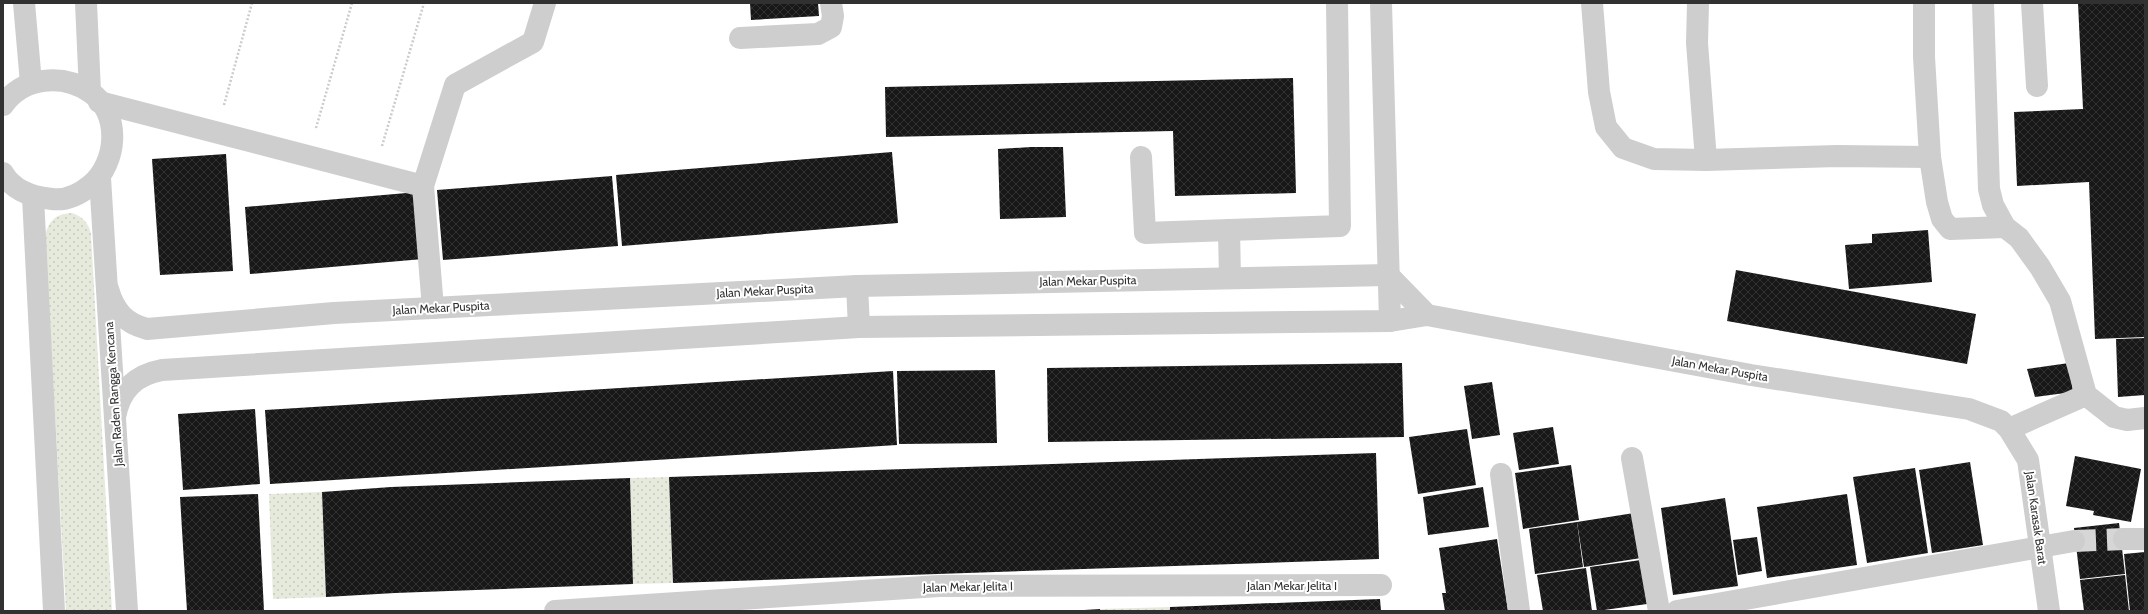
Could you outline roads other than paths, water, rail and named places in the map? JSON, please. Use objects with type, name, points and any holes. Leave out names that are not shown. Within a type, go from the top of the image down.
[{"type":"street","points":[[24,3],[31,83]]},
{"type":"street","points":[[3,175],[17,188],[33,197],[57,200],[81,194],[100,178],[110,160],[113,139],[110,120],[95,97],[86,3]]},
{"type":"street","points":[[433,308],[423,186],[455,85],[533,42],[545,3]]},
{"type":"street","points":[[740,38],[818,34],[831,27],[833,16],[831,3]]},
{"type":"street","points":[[1141,157],[1145,233],[1340,226],[1337,3]]},
{"type":"street","points":[[1381,3],[1390,321]]},
{"type":"street","points":[[1592,3],[1599,92],[1606,127],[1623,148],[1654,159],[1706,160],[1837,156],[1930,157]]},
{"type":"street","points":[[1698,3],[1697,43],[1706,160]]},
{"type":"street","points":[[1924,3],[1924,57],[1930,157],[1937,202],[1942,219],[1950,229],[2005,227]]},
{"type":"street","points":[[1983,3],[1989,188],[1993,205],[2005,227],[2019,238],[2040,267],[2060,301],[2086,395],[2114,418],[2127,420],[2145,418]]},
{"type":"street","points":[[2032,3],[2036,86]]},
{"type":"street","points":[[3,104],[16,92],[31,83],[62,80],[95,97],[216,132],[423,186]]},
{"type":"street","name":"Jalan Raden Rangga Kencana","points":[[100,178],[128,611]]},
{"type":"street","points":[[33,197],[54,611]]},
{"type":"street","points":[[1229,230],[1230,278]]},
{"type":"street","points":[[1388,275],[1427,315]]},
{"type":"street","name":"Jalan Mekar Puspita","points":[[108,289],[117,312],[127,321],[147,329],[334,313],[857,286],[1388,275]]},
{"type":"street","points":[[857,286],[859,327]]},
{"type":"street","name":"Jalan Mekar Puspita","points":[[115,417],[117,404],[123,392],[131,382],[151,372],[162,370],[859,327],[1390,321],[1427,315],[1751,375],[1969,409],[2000,421],[2009,429]]},
{"type":"street","points":[[2009,429],[2086,395]]},
{"type":"street","name":"Jalan Karasak Barat","points":[[2009,429],[2028,460],[2050,611]]},
{"type":"street","points":[[1632,458],[1659,611]]},
{"type":"street","points":[[1502,474],[1519,611]]},
{"type":"street","points":[[1677,611],[2074,541]]},
{"type":"street","name":"Jalan Mekar Jelita I","points":[[555,611],[938,586],[1381,585]]},
{"type":"tunnel","points":[[2074,541],[2124,539]]}]
